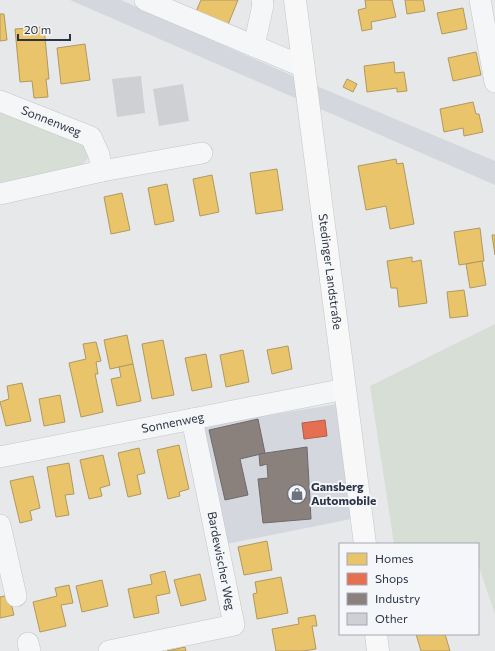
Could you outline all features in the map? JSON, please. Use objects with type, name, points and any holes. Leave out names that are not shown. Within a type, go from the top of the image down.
[{"type":"main road","name":"Stedinger Landstraße","points":[[295,0],[365,543]]},
{"type":"main road","points":[[376,635],[378,651]]},
{"type":"street","points":[[145,0],[304,66]]},
{"type":"street","points":[[254,46],[263,5],[262,0]]},
{"type":"street","points":[[480,0],[495,82]]},
{"type":"street","name":"Sonnenweg","points":[[0,101],[91,137],[99,155],[102,171]]},
{"type":"street","points":[[0,194],[102,171],[202,153]]},
{"type":"street","name":"Sonnenweg","points":[[0,457],[345,389]]},
{"type":"street","name":"Bardewischer Weg","points":[[109,651],[234,625],[192,419]]},
{"type":"street","points":[[0,525],[16,596]]},
{"type":"shaded area","points":[[70,0],[121,0],[293,76],[495,161],[495,185]]},
{"type":"shaded area","points":[[0,107],[85,142],[90,155],[82,166],[0,183]]},
{"type":"shaded area","points":[[495,324],[495,614],[479,567],[479,543],[394,543],[370,386]]},
{"type":"shaded area","points":[[338,404],[356,518],[226,544],[201,426]]},
{"type":"building: Homes","points":[[201,0],[238,0],[227,27],[195,14]]},
{"type":"building: Homes","points":[[365,0],[392,0],[396,17],[371,22],[372,29],[362,31],[358,10],[366,8]]},
{"type":"building: Homes","points":[[405,0],[423,0],[425,11],[407,14]]},
{"type":"building: Homes","points":[[463,8],[467,29],[442,34],[437,13]]},
{"type":"building: Homes","points":[[0,14],[4,14],[7,40],[0,41]]},
{"type":"building: Homes","points":[[44,27],[49,79],[46,79],[48,97],[34,98],[32,81],[20,82],[15,29]]},
{"type":"building: Homes","points":[[85,44],[90,80],[61,84],[57,48]]},
{"type":"building: Homes","points":[[476,52],[481,75],[453,81],[448,58]]},
{"type":"building: Homes","points":[[394,62],[395,73],[404,72],[407,91],[397,92],[397,88],[367,92],[364,66]]},
{"type":"building: Homes","points":[[347,79],[357,84],[353,92],[343,87]]},
{"type":"building: Homes","points":[[473,102],[476,114],[479,114],[483,132],[464,136],[463,128],[444,132],[440,109]]},
{"type":"building: Homes","points":[[396,159],[397,164],[403,163],[414,224],[390,229],[386,206],[366,210],[358,166]]},
{"type":"building: Homes","points":[[277,169],[283,210],[256,214],[250,173]]},
{"type":"building: Homes","points":[[212,175],[219,212],[200,216],[193,179]]},
{"type":"building: Homes","points":[[167,184],[174,221],[155,225],[148,188]]},
{"type":"building: Homes","points":[[122,193],[130,230],[111,234],[104,197]]},
{"type":"building: Homes","points":[[480,228],[484,261],[459,265],[454,232]]},
{"type":"building: Homes","points":[[492,235],[495,235],[495,255]]},
{"type":"building: Homes","points":[[412,257],[412,262],[421,260],[427,303],[399,307],[397,288],[391,288],[387,261]]},
{"type":"building: Homes","points":[[482,261],[486,285],[470,288],[466,264]]},
{"type":"building: Homes","points":[[464,290],[468,316],[450,318],[447,292]]},
{"type":"building: Homes","points":[[127,335],[133,364],[110,369],[104,340]]},
{"type":"building: Homes","points":[[163,340],[174,395],[152,399],[142,344]]},
{"type":"building: Homes","points":[[96,342],[101,361],[96,362],[98,374],[95,374],[103,412],[81,417],[69,363],[86,359],[83,344]]},
{"type":"building: Homes","points":[[288,346],[292,369],[272,374],[267,350]]},
{"type":"building: Homes","points":[[243,350],[249,382],[226,387],[220,355]]},
{"type":"building: Homes","points":[[206,354],[212,387],[192,391],[185,358]]},
{"type":"building: Homes","points":[[133,364],[141,401],[117,406],[111,379],[121,377],[119,367]]},
{"type":"building: Homes","points":[[22,383],[31,421],[6,426],[0,402],[9,399],[7,386]]},
{"type":"building: Homes","points":[[60,395],[65,422],[44,426],[39,399]]},
{"type":"building: Homes","points":[[179,445],[189,489],[179,492],[180,496],[168,499],[157,450]]},
{"type":"building: Homes","points":[[139,448],[145,473],[137,475],[141,494],[128,497],[118,453]]},
{"type":"building: Homes","points":[[103,455],[110,485],[100,488],[102,496],[89,499],[80,460]]},
{"type":"building: Homes","points":[[69,463],[74,494],[65,495],[69,515],[56,517],[47,467]]},
{"type":"building: Homes","points":[[33,476],[40,508],[30,511],[32,520],[20,523],[10,481]]},
{"type":"building: Homes","points":[[267,541],[272,570],[244,575],[238,547]]},
{"type":"building: Homes","points":[[165,571],[170,593],[156,596],[159,613],[134,618],[128,589],[152,584],[150,575]]},
{"type":"building: Homes","points":[[200,574],[206,600],[181,606],[174,580]]},
{"type":"building: Homes","points":[[281,577],[288,613],[257,619],[253,594],[257,593],[255,582]]},
{"type":"building: Homes","points":[[102,580],[108,606],[82,612],[76,586]]},
{"type":"building: Homes","points":[[69,585],[73,603],[61,605],[66,626],[40,632],[33,602],[57,596],[55,588]]},
{"type":"building: Homes","points":[[9,595],[14,615],[0,618],[0,597]]},
{"type":"building: Homes","points":[[315,615],[317,626],[312,626],[316,649],[303,651],[276,651],[272,629],[299,624],[298,618]]},
{"type":"building: Homes","points":[[416,635],[445,635],[450,651],[421,651]]},
{"type":"building: Homes","points":[[185,647],[186,651],[167,651]]},
{"type":"building: Shops","points":[[325,420],[327,436],[304,439],[302,423]]},
{"type":"building: Industry","points":[[258,419],[265,453],[240,459],[248,495],[225,500],[209,430]]},
{"type":"building: Industry","points":[[307,447],[311,519],[263,523],[258,479],[268,478],[267,464],[260,466],[259,454]]},
{"type":"building: Other","points":[[141,76],[145,113],[117,117],[112,79]]},
{"type":"building: Other","points":[[183,84],[189,121],[159,126],[153,89]]},
{"type":"place","name":"Gansberg Automobile","points":[[297,494]]}]
